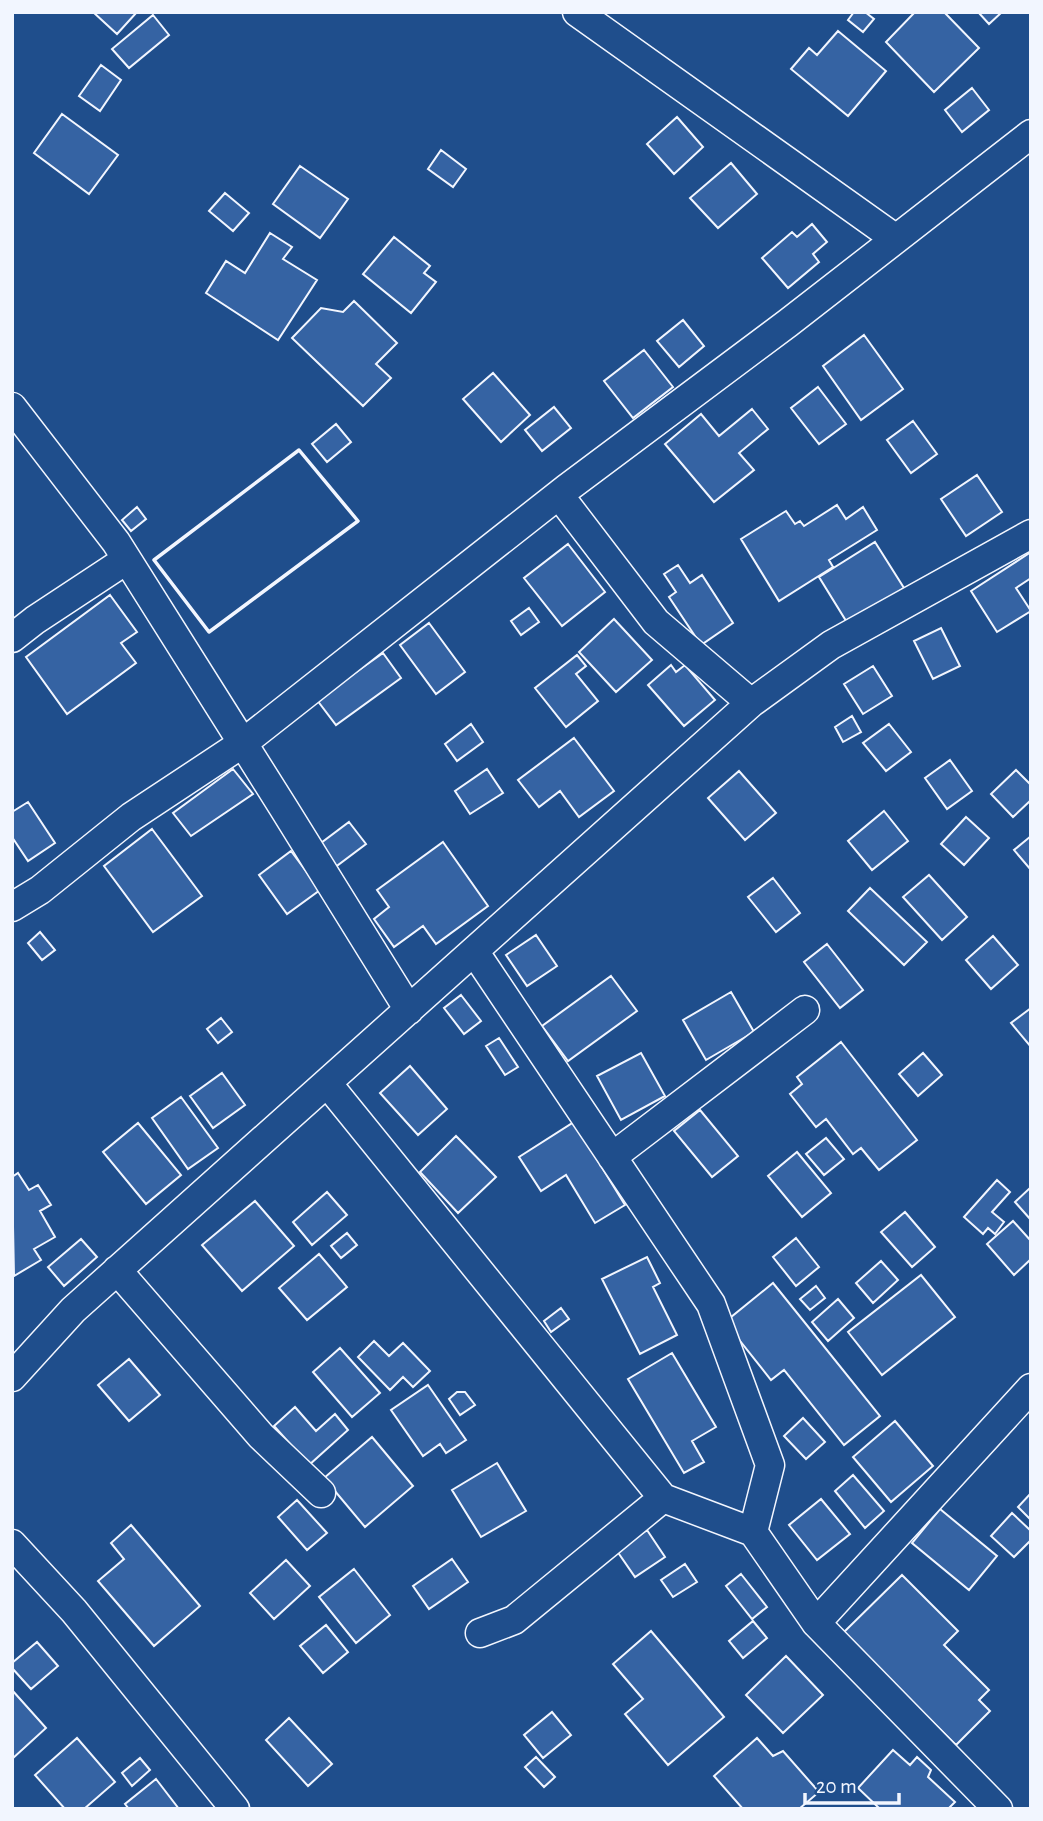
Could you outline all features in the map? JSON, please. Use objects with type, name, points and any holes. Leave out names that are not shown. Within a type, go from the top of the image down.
[{"type":"street","points":[[577,12],[897,239]]},
{"type":"street","points":[[12,907],[50,883],[131,817],[243,743],[559,495],[788,323],[1031,134]]},
{"type":"street","points":[[12,407],[116,542],[409,1010]]},
{"type":"street","points":[[559,495],[656,622],[751,702]]},
{"type":"street","points":[[14,1369],[117,1270],[751,702],[831,645],[1031,534]]},
{"type":"street","points":[[12,638],[127,560]]},
{"type":"street","points":[[474,951],[711,1304],[770,1465],[753,1532]]},
{"type":"street","points":[[612,1157],[805,1010]]},
{"type":"street","points":[[327,1083],[663,1498],[753,1532],[816,1623],[998,1809]]},
{"type":"street","points":[[117,1270],[261,1436],[321,1493]]},
{"type":"street","points":[[816,1623],[1031,1388]]},
{"type":"street","points":[[480,1633],[514,1620],[663,1498]]},
{"type":"street","points":[[12,1544],[74,1611],[235,1809]]},
{"type":"building","points":[[93,12],[137,12],[117,34]]},
{"type":"building","points":[[854,12],[865,12],[874,19],[863,32],[848,20]]},
{"type":"building","points":[[915,12],[944,12],[979,48],[934,92],[886,42]]},
{"type":"building","points":[[978,12],[1002,12],[989,24]]},
{"type":"building","points":[[153,15],[169,35],[129,68],[112,49]]},
{"type":"building","points":[[838,31],[886,71],[848,116],[791,69],[809,48],[817,55]]},
{"type":"building","points":[[101,65],[121,80],[100,111],[79,96]]},
{"type":"building","points":[[972,88],[989,110],[962,132],[945,110]]},
{"type":"building","points":[[62,114],[118,155],[89,194],[34,153]]},
{"type":"building","points":[[677,117],[703,147],[674,174],[647,144]]},
{"type":"building","points":[[441,150],[466,169],[453,187],[428,169]]},
{"type":"building","points":[[731,163],[757,194],[718,228],[690,198]]},
{"type":"building","points":[[300,166],[348,199],[320,238],[273,204]]},
{"type":"building","points":[[225,193],[249,213],[233,231],[209,211]]},
{"type":"building","points":[[812,224],[827,242],[813,254],[819,262],[788,288],[762,258],[792,232],[797,237]]},
{"type":"building","points":[[270,233],[292,247],[283,259],[317,280],[278,340],[206,293],[226,261],[245,273]]},
{"type":"building","points":[[394,237],[430,266],[424,273],[436,282],[411,313],[363,274]]},
{"type":"building","points":[[354,301],[397,343],[376,364],[391,378],[363,406],[292,338],[321,308],[343,312]]},
{"type":"building","points":[[683,320],[704,346],[679,367],[657,341]]},
{"type":"building","points":[[864,335],[903,389],[861,420],[823,366]]},
{"type":"building","points":[[644,350],[673,387],[633,418],[604,381]]},
{"type":"building","points":[[493,373],[530,415],[501,442],[463,399]]},
{"type":"building","points":[[818,387],[846,424],[819,444],[791,408]]},
{"type":"building","points":[[554,407],[571,428],[542,451],[525,430]]},
{"type":"building","points":[[752,409],[768,429],[739,453],[754,470],[714,502],[665,444],[701,414],[719,436]]},
{"type":"building","points":[[913,421],[937,454],[911,473],[887,440]]},
{"type":"building","points":[[336,424],[351,442],[327,462],[312,444]]},
{"type":"building","points":[[977,475],[1002,512],[966,536],[941,499]]},
{"type":"building","points":[[837,505],[846,519],[863,507],[877,530],[829,560],[833,567],[779,601],[741,539],[786,511],[795,524],[800,521],[804,526]]},
{"type":"building","points":[[137,507],[146,519],[131,531],[122,520]]},
{"type":"building","points":[[875,542],[904,588],[848,624],[819,577]]},
{"type":"building","points":[[568,544],[605,592],[562,626],[524,578]]},
{"type":"building","points":[[1031,552],[1031,578],[1016,588],[1031,611],[997,632],[971,591]]},
{"type":"building","points":[[678,565],[690,583],[702,575],[733,623],[701,645],[669,597],[676,592],[664,574]]},
{"type":"building","points":[[110,595],[137,632],[121,643],[136,663],[67,714],[26,657]]},
{"type":"building","points":[[529,608],[539,622],[521,635],[511,621]]},
{"type":"building","points":[[614,619],[652,660],[616,692],[579,652]]},
{"type":"building","points":[[429,623],[465,672],[436,694],[400,645]]},
{"type":"building","points":[[941,628],[960,666],[933,679],[914,641]]},
{"type":"building","points":[[383,653],[401,678],[336,725],[317,700]]},
{"type":"building","points":[[577,655],[586,666],[576,674],[598,701],[566,727],[535,688]]},
{"type":"building","points":[[671,665],[676,672],[685,665],[715,700],[684,726],[648,685]]},
{"type":"building","points":[[873,666],[892,696],[863,714],[844,684]]},
{"type":"building","points":[[852,716],[861,732],[843,742],[835,727]]},
{"type":"building","points":[[471,724],[483,742],[457,761],[445,744]]},
{"type":"building","points":[[889,724],[911,752],[886,771],[863,743]]},
{"type":"building","points":[[574,738],[614,791],[579,817],[560,791],[539,807],[518,780]]},
{"type":"building","points":[[950,760],[972,791],[947,809],[925,778]]},
{"type":"building","points":[[233,769],[253,794],[191,836],[173,813]]},
{"type":"building","points":[[487,769],[503,793],[470,814],[455,791]]},
{"type":"building","points":[[1016,770],[1031,785],[1031,800],[1013,817],[991,794]]},
{"type":"building","points":[[739,771],[776,813],[745,840],[708,798]]},
{"type":"building","points":[[28,802],[55,843],[28,861],[12,837],[12,812]]},
{"type":"building","points":[[884,811],[908,841],[872,870],[848,841]]},
{"type":"building","points":[[966,817],[989,838],[964,865],[941,844]]},
{"type":"building","points":[[349,822],[366,844],[334,868],[317,846]]},
{"type":"building","points":[[152,829],[202,896],[153,932],[104,866]]},
{"type":"building","points":[[1031,836],[1031,870],[1014,850]]},
{"type":"building","points":[[443,842],[488,906],[436,944],[423,926],[394,947],[374,919],[389,907],[377,890]]},
{"type":"building","points":[[291,851],[320,890],[287,914],[259,875]]},
{"type":"building","points":[[929,875],[967,917],[942,940],[903,897]]},
{"type":"building","points":[[773,878],[800,913],[776,932],[748,897]]},
{"type":"building","points":[[870,888],[927,942],[904,965],[848,911]]},
{"type":"building","points":[[40,932],[55,950],[42,960],[28,943]]},
{"type":"building","points":[[536,935],[557,966],[527,986],[506,955]]},
{"type":"building","points":[[993,936],[1018,965],[991,989],[966,960]]},
{"type":"building","points":[[827,944],[863,990],[840,1008],[804,962]]},
{"type":"building","points":[[611,976],[637,1011],[568,1061],[542,1026]]},
{"type":"building","points":[[731,992],[754,1032],[706,1060],[683,1020]]},
{"type":"building","points":[[461,995],[481,1021],[464,1034],[444,1008]]},
{"type":"building","points":[[1031,1008],[1031,1047],[1011,1023]]},
{"type":"building","points":[[221,1018],[232,1032],[218,1043],[207,1029]]},
{"type":"building","points":[[499,1038],[518,1067],[505,1075],[486,1046]]},
{"type":"building","points":[[841,1042],[917,1140],[879,1170],[861,1148],[853,1154],[826,1119],[816,1127],[790,1094],[802,1084],[797,1077]]},
{"type":"building","points":[[641,1053],[665,1096],[621,1120],[597,1076]]},
{"type":"building","points":[[923,1053],[942,1075],[918,1096],[899,1074]]},
{"type":"building","points":[[410,1066],[447,1109],[418,1135],[380,1093]]},
{"type":"building","points":[[222,1073],[245,1105],[213,1128],[190,1096]]},
{"type":"building","points":[[181,1097],[218,1148],[188,1169],[152,1118]]},
{"type":"building","points":[[700,1110],[738,1156],[712,1177],[674,1131]]},
{"type":"building","points":[[574,1122],[625,1205],[595,1223],[566,1175],[541,1191],[519,1157]]},
{"type":"building","points":[[138,1123],[181,1175],[146,1204],[103,1152]]},
{"type":"building","points":[[456,1136],[496,1177],[458,1213],[420,1172]]},
{"type":"building","points":[[826,1138],[844,1159],[824,1175],[806,1154]]},
{"type":"building","points":[[797,1152],[831,1193],[802,1217],[768,1176]]},
{"type":"building","points":[[18,1173],[29,1190],[38,1185],[51,1205],[40,1211],[55,1237],[34,1249],[41,1260],[14,1276],[12,1177]]},
{"type":"building","points":[[997,1180],[1010,1192],[992,1212],[1004,1222],[995,1234],[988,1228],[983,1234],[964,1217]]},
{"type":"building","points":[[1031,1187],[1031,1220],[1015,1202]]},
{"type":"building","points":[[327,1192],[347,1215],[312,1245],[293,1222]]},
{"type":"building","points":[[255,1201],[294,1246],[242,1291],[202,1245]]},
{"type":"building","points":[[905,1212],[935,1247],[912,1267],[881,1232]]},
{"type":"building","points":[[1013,1221],[1031,1241],[1031,1259],[1014,1275],[987,1244]]},
{"type":"building","points":[[347,1233],[357,1245],[341,1258],[331,1246]]},
{"type":"building","points":[[796,1238],[819,1267],[796,1286],[773,1257]]},
{"type":"building","points":[[81,1239],[97,1257],[64,1286],[48,1267]]},
{"type":"building","points":[[319,1254],[347,1287],[307,1320],[279,1288]]},
{"type":"building","points":[[647,1257],[660,1283],[653,1287],[677,1335],[640,1354],[602,1279]]},
{"type":"building","points":[[881,1261],[898,1280],[873,1303],[856,1283]]},
{"type":"building","points":[[921,1275],[955,1317],[882,1375],[848,1332]]},
{"type":"building","points":[[773,1283],[880,1416],[844,1445],[784,1370],[771,1380],[725,1322]]},
{"type":"building","points":[[816,1286],[825,1298],[810,1310],[800,1299]]},
{"type":"building","points":[[838,1299],[854,1318],[828,1341],[812,1322]]},
{"type":"building","points":[[561,1308],[569,1319],[551,1332],[544,1321]]},
{"type":"building","points":[[374,1341],[389,1356],[403,1343],[430,1371],[413,1387],[403,1377],[390,1390],[358,1357]]},
{"type":"building","points":[[340,1348],[380,1393],[352,1417],[313,1372]]},
{"type":"building","points":[[672,1353],[716,1427],[692,1441],[704,1462],[684,1473],[628,1379]]},
{"type":"building","points":[[129,1359],[160,1395],[129,1421],[98,1385]]},
{"type":"building","points":[[428,1385],[466,1440],[446,1453],[440,1444],[423,1456],[391,1410]]},
{"type":"building","points":[[457,1392],[465,1392],[475,1405],[460,1415],[449,1399]]},
{"type":"building","points":[[295,1407],[316,1431],[335,1414],[348,1430],[309,1465],[274,1426]]},
{"type":"building","points":[[803,1418],[825,1442],[806,1459],[784,1436]]},
{"type":"building","points":[[895,1421],[933,1466],[891,1502],[853,1457]]},
{"type":"building","points":[[372,1437],[413,1486],[365,1527],[324,1478]]},
{"type":"building","points":[[497,1463],[526,1511],[481,1537],[452,1490]]},
{"type":"building","points":[[853,1475],[884,1511],[865,1528],[835,1491]]},
{"type":"building","points":[[1031,1493],[1031,1520],[1018,1507]]},
{"type":"building","points":[[821,1499],[850,1534],[817,1560],[789,1525]]},
{"type":"building","points":[[297,1500],[327,1533],[307,1550],[278,1517]]},
{"type":"building","points":[[940,1509],[997,1556],[969,1590],[912,1543]]},
{"type":"building","points":[[1012,1513],[1031,1531],[1031,1540],[1014,1557],[991,1536]]},
{"type":"building","points":[[131,1525],[200,1606],[154,1646],[98,1581],[124,1559],[111,1543]]},
{"type":"building","points":[[647,1530],[665,1557],[635,1577],[617,1551]]},
{"type":"building","points":[[452,1559],[468,1582],[429,1609],[413,1586]]},
{"type":"building","points":[[286,1560],[310,1586],[274,1619],[250,1593]]},
{"type":"building","points":[[685,1564],[697,1582],[673,1597],[661,1580]]},
{"type":"building","points":[[354,1569],[390,1615],[356,1643],[319,1597]]},
{"type":"building","points":[[741,1574],[767,1607],[752,1619],[726,1586]]},
{"type":"building","points":[[902,1575],[958,1631],[944,1645],[989,1690],[979,1700],[990,1711],[956,1745],[843,1633]]},
{"type":"building","points":[[753,1621],[767,1638],[743,1658],[729,1641]]},
{"type":"building","points":[[326,1625],[348,1652],[323,1673],[300,1646]]},
{"type":"building","points":[[651,1631],[724,1717],[668,1765],[625,1714],[643,1699],[613,1664]]},
{"type":"building","points":[[37,1642],[58,1666],[31,1689],[12,1668],[12,1663]]},
{"type":"building","points":[[786,1656],[823,1695],[783,1733],[746,1695]]},
{"type":"building","points":[[12,1690],[46,1728],[12,1759]]},
{"type":"building","points":[[552,1712],[571,1735],[543,1758],[524,1735]]},
{"type":"building","points":[[289,1718],[332,1764],[308,1786],[266,1740]]},
{"type":"building","points":[[77,1738],[115,1782],[84,1809],[65,1809],[35,1775]]},
{"type":"building","points":[[757,1738],[773,1756],[783,1751],[819,1792],[799,1809],[743,1809],[714,1776]]},
{"type":"building","points":[[893,1750],[910,1765],[917,1757],[931,1770],[928,1777],[955,1802],[948,1809],[880,1809],[858,1788]]},
{"type":"building","points":[[536,1757],[555,1777],[544,1787],[525,1767]]},
{"type":"building","points":[[140,1758],[150,1770],[132,1786],[122,1773]]},
{"type":"building","points":[[156,1779],[179,1809],[129,1809],[125,1804]]},
{"type":"wall","points":[[299,450],[358,521],[209,632],[154,560],[299,450]]}]
